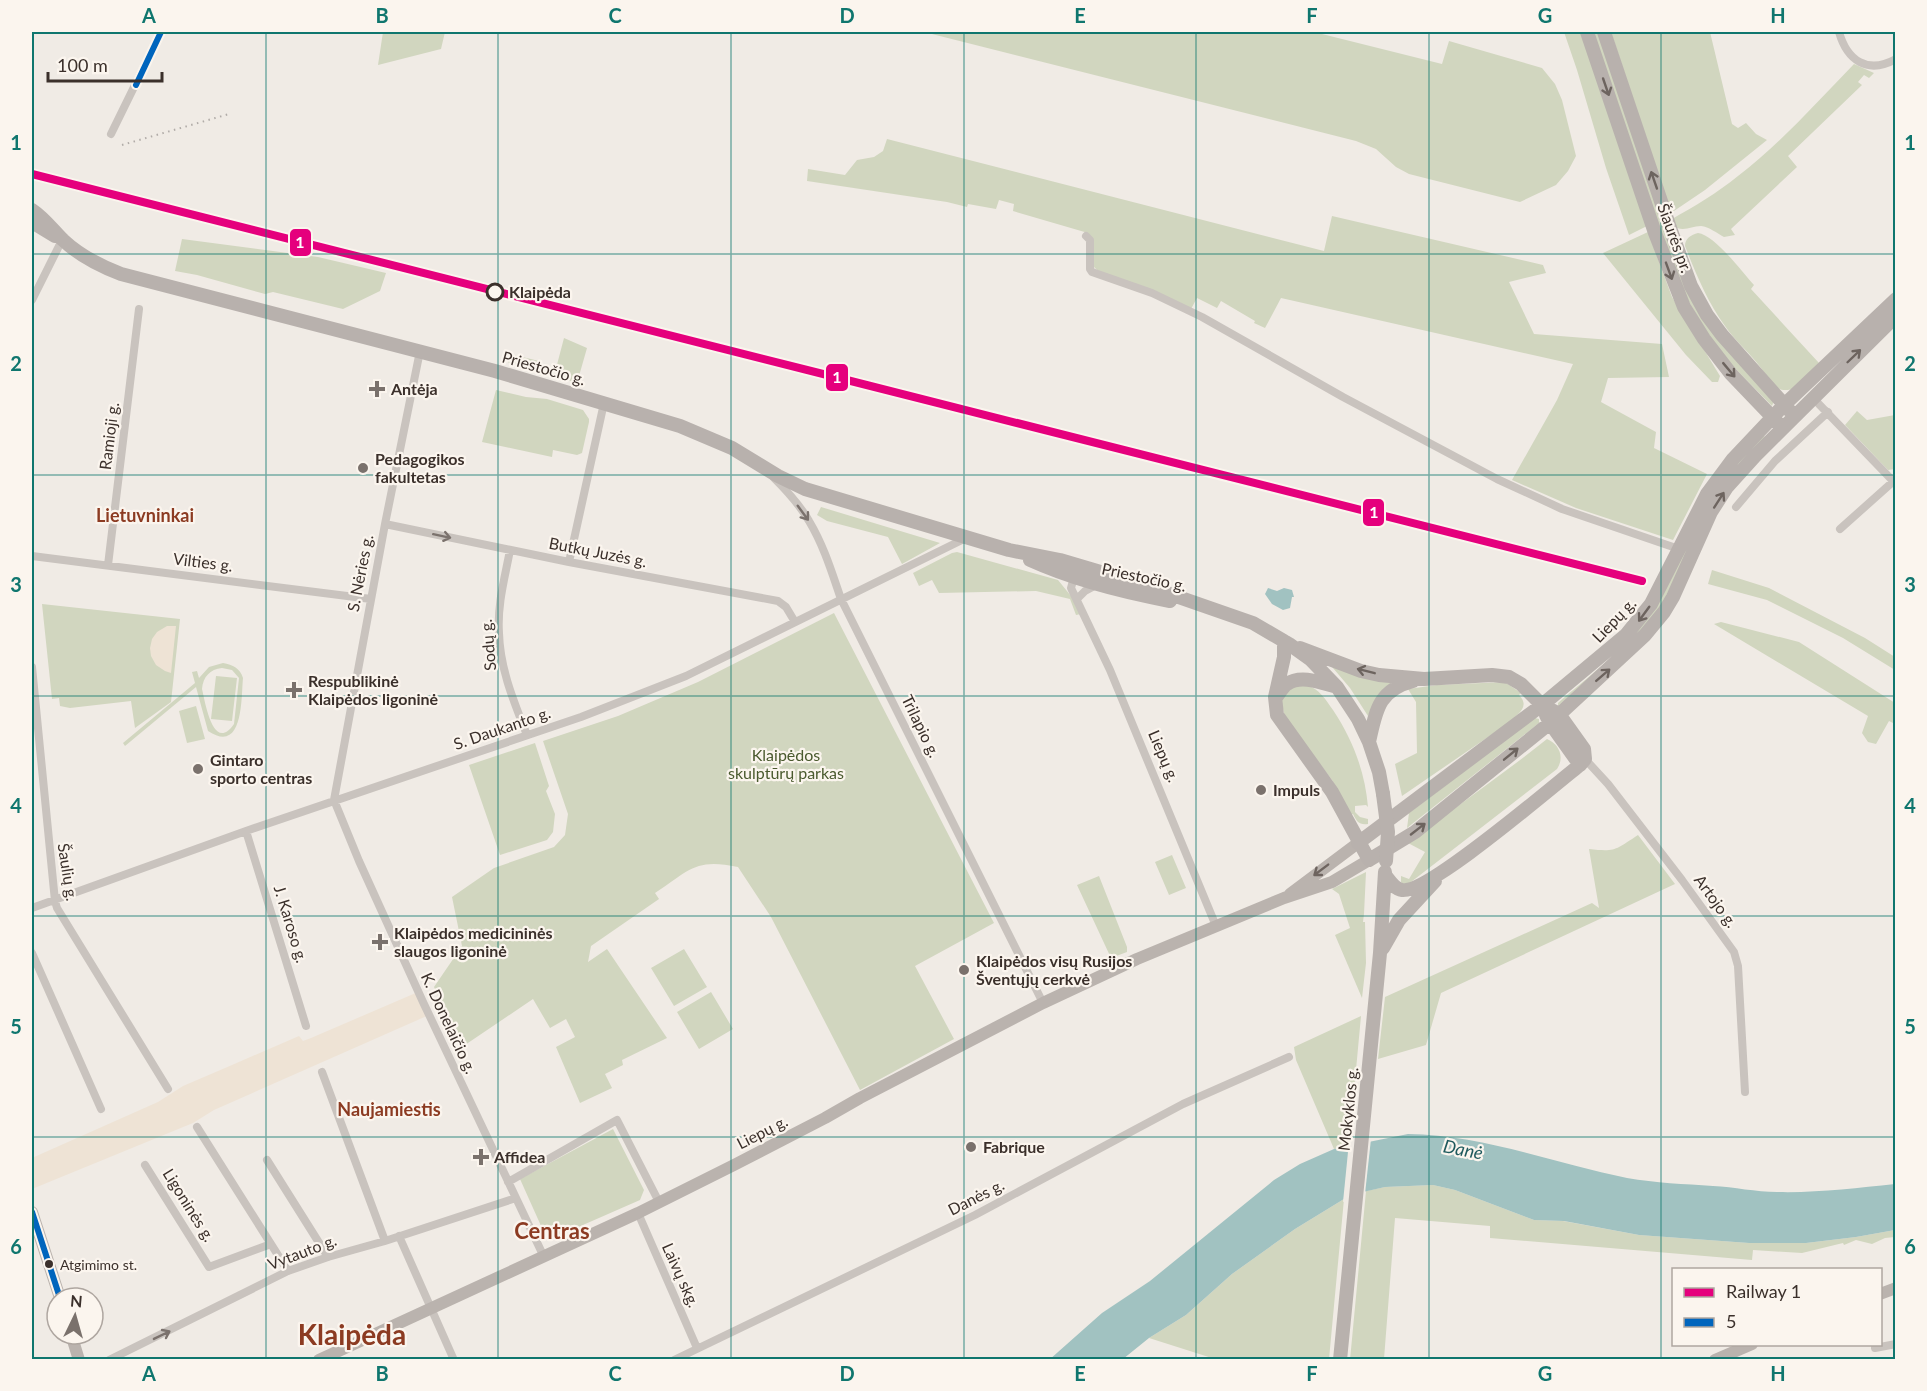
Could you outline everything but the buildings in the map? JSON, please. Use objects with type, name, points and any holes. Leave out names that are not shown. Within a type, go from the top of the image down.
[{"type":"main road","name":"Šiaurės pr.","points":[[1587,32],[1655,233],[1684,307],[1704,339],[1731,374],[1782,428]]},
{"type":"main road","name":"Šiaurės pr.","points":[[1604,32],[1691,286],[1707,315],[1722,335],[1795,416]]},
{"type":"main road","points":[[32,210],[44,218],[63,240]]},
{"type":"main road","points":[[32,222],[49,234],[63,240]]},
{"type":"main road","name":"Priestočio g.","points":[[63,240],[90,260],[121,274],[495,371],[604,403],[698,432],[806,489],[1009,550],[1059,573],[1076,571],[1141,584],[1253,623],[1320,668],[1337,687],[1358,719],[1379,772],[1388,832],[1386,861]]},
{"type":"main road","name":"Liepų g.","points":[[1284,898],[1542,705],[1636,625],[1659,591],[1707,494],[1733,459],[1784,405],[1896,298]]},
{"type":"main road","name":"Liepų g.","points":[[319,1359],[638,1213],[816,1124],[860,1098],[1043,1003],[1137,959],[1284,898],[1332,882],[1415,832],[1554,718],[1645,635],[1664,612],[1711,512],[1720,499],[1747,465],[1782,428],[1896,316]]},
{"type":"main road","name":"Priestočio g.","points":[[1076,571],[1098,584],[1138,595],[1206,607]]},
{"type":"main road","points":[[1369,860],[1332,792],[1281,722],[1275,707],[1286,643],[1361,671],[1379,675],[1424,679],[1503,675],[1521,684],[1554,718],[1582,762],[1446,870],[1411,890],[1401,890],[1394,886],[1385,875]]},
{"type":"main road","points":[[1369,742],[1375,713],[1384,696],[1398,686],[1424,679]]},
{"type":"main road","points":[[1275,697],[1286,684],[1301,680],[1337,687]]},
{"type":"main road","name":"Mokyklos g.","points":[[1340,1359],[1380,953],[1386,861]]},
{"type":"main road","points":[[1380,953],[1400,920],[1446,870]]},
{"type":"main road","points":[[32,1212],[56,1286]]},
{"type":"main road","points":[[1882,1294],[1896,1288]]},
{"type":"main road","points":[[1715,1359],[1747,1346]]},
{"type":"street","points":[[111,134],[161,32]]},
{"type":"street","points":[[1839,32],[1847,50],[1858,62],[1876,66],[1896,59]]},
{"type":"street","points":[[1086,236],[1090,240],[1092,272],[1152,293],[1202,317],[1343,397],[1497,479],[1562,509],[1679,549]]},
{"type":"street","points":[[32,300],[63,240]]},
{"type":"street","name":"Ramioji g.","points":[[108,565],[139,309]]},
{"type":"street","name":"S. Nėries g.","points":[[334,800],[385,524],[420,351]]},
{"type":"street","points":[[1813,398],[1894,480],[1839,529]]},
{"type":"street","points":[[568,562],[604,403]]},
{"type":"street","points":[[1736,507],[1775,461],[1828,412]]},
{"type":"street","name":"Trilapio g.","points":[[766,469],[809,521],[824,552],[841,599],[1043,1003]]},
{"type":"street","name":"Butkų Juzės g.","points":[[385,524],[568,562],[778,601],[786,607],[795,622]]},
{"type":"street","name":"S. Daukanto g.","points":[[32,908],[334,800],[654,690],[966,537]]},
{"type":"street","name":"Sodų g.","points":[[510,550],[499,615],[500,646],[506,678],[526,735]]},
{"type":"street","name":"Vilties g.","points":[[32,556],[371,598]]},
{"type":"street","name":"Liepų g.","points":[[1076,571],[1071,588],[1110,670],[1216,926]]},
{"type":"street","points":[[1077,599],[1085,591],[1098,584]]},
{"type":"street","name":"Šaulių g.","points":[[32,667],[57,908],[168,1089]]},
{"type":"street","name":"Artojo g.","points":[[1582,762],[1608,784],[1734,952],[1738,966],[1745,1092]]},
{"type":"street","name":"K. Donelaičio g.","points":[[334,800],[423,1002],[543,1255]]},
{"type":"street","name":"J. Karoso g.","points":[[246,831],[306,1026]]},
{"type":"street","points":[[32,953],[101,1109]]},
{"type":"street","name":"Danės g.","points":[[674,1359],[975,1215],[1183,1104],[1289,1057]]},
{"type":"street","points":[[322,1072],[385,1241]]},
{"type":"street","points":[[508,1182],[617,1120],[659,1202]]},
{"type":"street","points":[[197,1127],[288,1271]]},
{"type":"street","points":[[267,1160],[328,1257]]},
{"type":"street","name":"Ligoninės g.","points":[[145,1165],[209,1267],[271,1244]]},
{"type":"street","name":"Vytauto g.","points":[[109,1359],[288,1271],[516,1198]]},
{"type":"street","name":"Laivų skg.","points":[[638,1213],[697,1348]]},
{"type":"street","points":[[399,1236],[454,1359]]},
{"type":"street","points":[[1875,1348],[1896,1344]]},
{"type":"green space","points":[[383,32],[445,32],[441,49],[378,65]]},
{"type":"green space","points":[[924,32],[1314,32],[1442,64],[1449,41],[1542,68],[1555,84],[1562,100],[1576,156],[1568,171],[1556,185],[1520,202],[1409,174],[1396,167],[1376,149],[1356,141]]},
{"type":"green space","points":[[1564,32],[1581,32],[1647,226],[1629,235],[1606,168]]},
{"type":"green space","points":[[1592,32],[1598,32],[1716,337],[1774,401],[1772,406],[1724,357],[1710,339],[1679,284]]},
{"type":"green space","points":[[1611,32],[1710,32],[1732,124],[1738,128],[1746,123],[1756,134],[1767,140],[1705,190],[1671,213]]},
{"type":"green space","points":[[1854,64],[1874,73],[1869,78],[1864,75],[1858,82],[1862,85],[1788,156],[1797,167],[1731,229],[1735,235],[1724,237],[1701,226],[1677,228],[1672,219],[1714,194],[1754,164]]},
{"type":"green space","points":[[887,139],[1324,251],[1332,216],[1543,265],[1546,273],[1509,282],[1534,334],[1662,344],[1669,377],[1608,378],[1601,402],[1656,432],[1654,448],[1707,474],[1673,540],[1576,508],[1512,480],[1557,400],[1573,364],[1281,298],[1265,328],[1221,301],[1217,308],[1197,298],[1191,309],[1097,270],[1093,266],[1088,233],[1013,211],[1014,204],[999,200],[996,209],[968,204],[967,207],[807,181],[808,169],[845,175],[857,160],[874,157],[883,151]]},
{"type":"green space","points":[[1648,232],[1672,297],[1720,376],[1718,382],[1712,382],[1686,355],[1603,253]]},
{"type":"green space","points":[[1698,233],[1712,240],[1728,255],[1754,285],[1751,289],[1819,363],[1793,389],[1782,390],[1774,385],[1719,317],[1702,287],[1685,246],[1689,237]]},
{"type":"green space","points":[[182,239],[318,257],[386,273],[380,291],[343,309],[273,292],[265,294],[175,271]]},
{"type":"green space","points":[[564,338],[587,348],[577,383],[554,376]]},
{"type":"green space","points":[[506,353],[539,361],[536,370],[509,363],[505,358]]},
{"type":"green space","points":[[496,390],[547,399],[583,410],[589,422],[582,453],[577,455],[553,450],[552,457],[482,442]]},
{"type":"green space","points":[[1857,411],[1867,420],[1895,415],[1895,469],[1888,470],[1845,425]]},
{"type":"green space","points":[[1763,435],[1765,437],[1731,472],[1679,573],[1650,623],[1558,706],[1558,703],[1619,650],[1651,614],[1696,522],[1728,474]]},
{"type":"green space","points":[[821,507],[940,543],[902,564],[888,537],[827,521],[817,515]]},
{"type":"green space","points":[[957,552],[1058,580],[1075,601],[1081,614],[1076,615],[1070,599],[1036,591],[939,593],[932,580],[919,586],[913,573]]},
{"type":"green space","points":[[1712,570],[1769,588],[1865,638],[1895,657],[1895,670],[1843,638],[1767,600],[1708,584]]},
{"type":"green space","points":[[42,604],[180,619],[171,702],[135,728],[131,701],[70,708],[60,706],[59,698],[52,699]]},
{"type":"green space","name":"Klaipėdos skulptūrų parkas","points":[[834,613],[994,923],[915,966],[954,1039],[860,1090],[771,917],[738,867],[712,864],[702,865],[685,872],[655,893],[659,899],[591,946],[588,962],[607,949],[667,1038],[622,1060],[623,1065],[605,1074],[612,1088],[580,1103],[556,1047],[575,1037],[566,1019],[550,1028],[533,999],[462,1047],[434,987],[462,946],[452,897],[494,868],[554,847],[565,835],[568,814],[543,741],[618,716],[698,682]]},
{"type":"green space","points":[[1721,622],[1799,642],[1895,703],[1895,724],[1889,721],[1876,744],[1868,742],[1862,733],[1868,716],[1714,624]]},
{"type":"green space","points":[[1327,661],[1394,681],[1378,695],[1368,716],[1350,688]]},
{"type":"green space","points":[[223,663],[230,665],[238,669],[243,678],[238,721],[228,736],[220,736],[208,731],[196,687],[125,746],[123,743],[195,683],[192,672],[197,671],[199,678],[209,667]],"holes":[[[222,668],[232,670],[239,678],[234,724],[227,732],[221,733],[211,722],[202,689],[206,677],[214,670]]]},
{"type":"green space","points":[[216,676],[237,678],[232,721],[211,719]]},
{"type":"green space","points":[[1505,682],[1521,693],[1519,695],[1524,703],[1521,711],[1507,724],[1402,796],[1395,764],[1417,753],[1416,702],[1408,689],[1437,685]]},
{"type":"green space","points":[[1306,685],[1325,698],[1352,745],[1361,769],[1368,807],[1366,805],[1355,806],[1355,812],[1360,817],[1368,819],[1368,824],[1360,823],[1353,814],[1351,815],[1332,780],[1285,717],[1281,701],[1291,687]]},
{"type":"green space","points":[[196,706],[205,739],[187,743],[179,711]]},
{"type":"green space","points":[[1535,718],[1539,719],[1539,723],[1407,828],[1409,813]]},
{"type":"green space","points":[[1547,739],[1555,744],[1561,756],[1557,769],[1404,886],[1401,876],[1409,879],[1425,852],[1408,843]]},
{"type":"green space","points":[[535,743],[549,786],[546,791],[555,814],[553,832],[547,840],[500,855],[469,765]]},
{"type":"green space","points":[[1638,835],[1675,884],[1441,993],[1426,1045],[1378,1059],[1385,997],[1592,903],[1599,908],[1589,849],[1615,849]]},
{"type":"green space","points":[[1172,855],[1186,888],[1169,895],[1155,862]]},
{"type":"green space","points":[[1366,872],[1363,922],[1365,922],[1366,963],[1362,998],[1335,935],[1350,928],[1339,894],[1332,889]]},
{"type":"green space","points":[[1099,876],[1127,947],[1127,952],[1111,958],[1077,885]]},
{"type":"green space","points":[[684,949],[707,987],[674,1006],[651,968]]},
{"type":"green space","points":[[711,992],[733,1029],[699,1049],[677,1012]]},
{"type":"green space","points":[[1361,1016],[1349,1145],[1334,1149],[1296,1060],[1294,1047]]},
{"type":"green space","points":[[613,1129],[644,1190],[640,1200],[551,1239],[546,1237],[520,1179]]},
{"type":"green space","points":[[1433,1185],[1455,1190],[1534,1220],[1563,1221],[1639,1235],[1749,1243],[1806,1243],[1895,1230],[1895,1237],[1885,1238],[1872,1244],[1856,1240],[1844,1245],[1843,1243],[1802,1253],[1753,1250],[1752,1260],[1490,1238],[1490,1226],[1395,1218],[1384,1359],[1350,1360],[1366,1191],[1385,1187]]},
{"type":"green space","points":[[1344,1199],[1329,1359],[1215,1359],[1149,1338],[1186,1315],[1232,1274],[1295,1229]]},
{"type":"shaded area","points":[[167,626],[176,626],[171,673],[156,665],[150,648],[157,632]]},
{"type":"shaded area","points":[[418,992],[429,1015],[214,1110],[193,1123],[32,1189],[32,1158],[158,1102],[183,1086],[299,1036],[303,1041]]},
{"type":"water","points":[[1268,588],[1277,591],[1284,588],[1292,590],[1294,597],[1292,597],[1290,608],[1283,610],[1272,604],[1265,594]]},
{"type":"water","name":"Danė","points":[[1408,1134],[1491,1144],[1600,1172],[1659,1182],[1777,1192],[1822,1191],[1895,1184],[1895,1230],[1806,1243],[1749,1243],[1639,1235],[1564,1221],[1534,1220],[1455,1190],[1433,1185],[1385,1187],[1354,1194],[1295,1229],[1232,1274],[1186,1315],[1149,1338],[1123,1359],[1049,1360],[1102,1313],[1150,1281],[1274,1180],[1300,1164],[1334,1149]]},
{"type":"pier","points":[[1371,1139],[1365,1194],[1343,1202],[1349,1142]]},
{"type":"railway","points":[[122,145],[229,114]]},
{"type":"rail line","name":"1","points":[[32,174],[1642,581]]},
{"type":"transit line","name":"5","points":[[136,85],[161,32]]},
{"type":"transit line","name":"5","points":[[32,1212],[56,1286]]},
{"type":"place","name":"Klaipėda","points":[[495,292]]},
{"type":"place","name":"Antėja","points":[[377,389]]},
{"type":"place","name":"Pedagogikos fakultetas","points":[[363,468]]},
{"type":"place","name":"Respublikinė Klaipėdos ligoninė","points":[[294,690]]},
{"type":"place","name":"Gintaro sporto centras","points":[[198,769]]},
{"type":"place","name":"Impuls","points":[[1261,790]]},
{"type":"place","name":"Klaipėdos medicininės slaugos ligoninė","points":[[380,942]]},
{"type":"place","name":"Klaipėdos visų Rusijos Šventųjų cerkvė","points":[[964,970]]},
{"type":"place","name":"Fabrique","points":[[971,1147]]},
{"type":"place","name":"Affidea","points":[[481,1157]]},
{"type":"place","name":"Atgimimo st.","points":[[49,1264]]},
{"type":"district","name":"Lietuvninkai","points":[[145,516]]},
{"type":"district","name":"Naujamiestis","points":[[389,1110]]},
{"type":"district","name":"Centras","points":[[552,1231]]},
{"type":"district","name":"Klaipėda","points":[[352,1335]]}]
